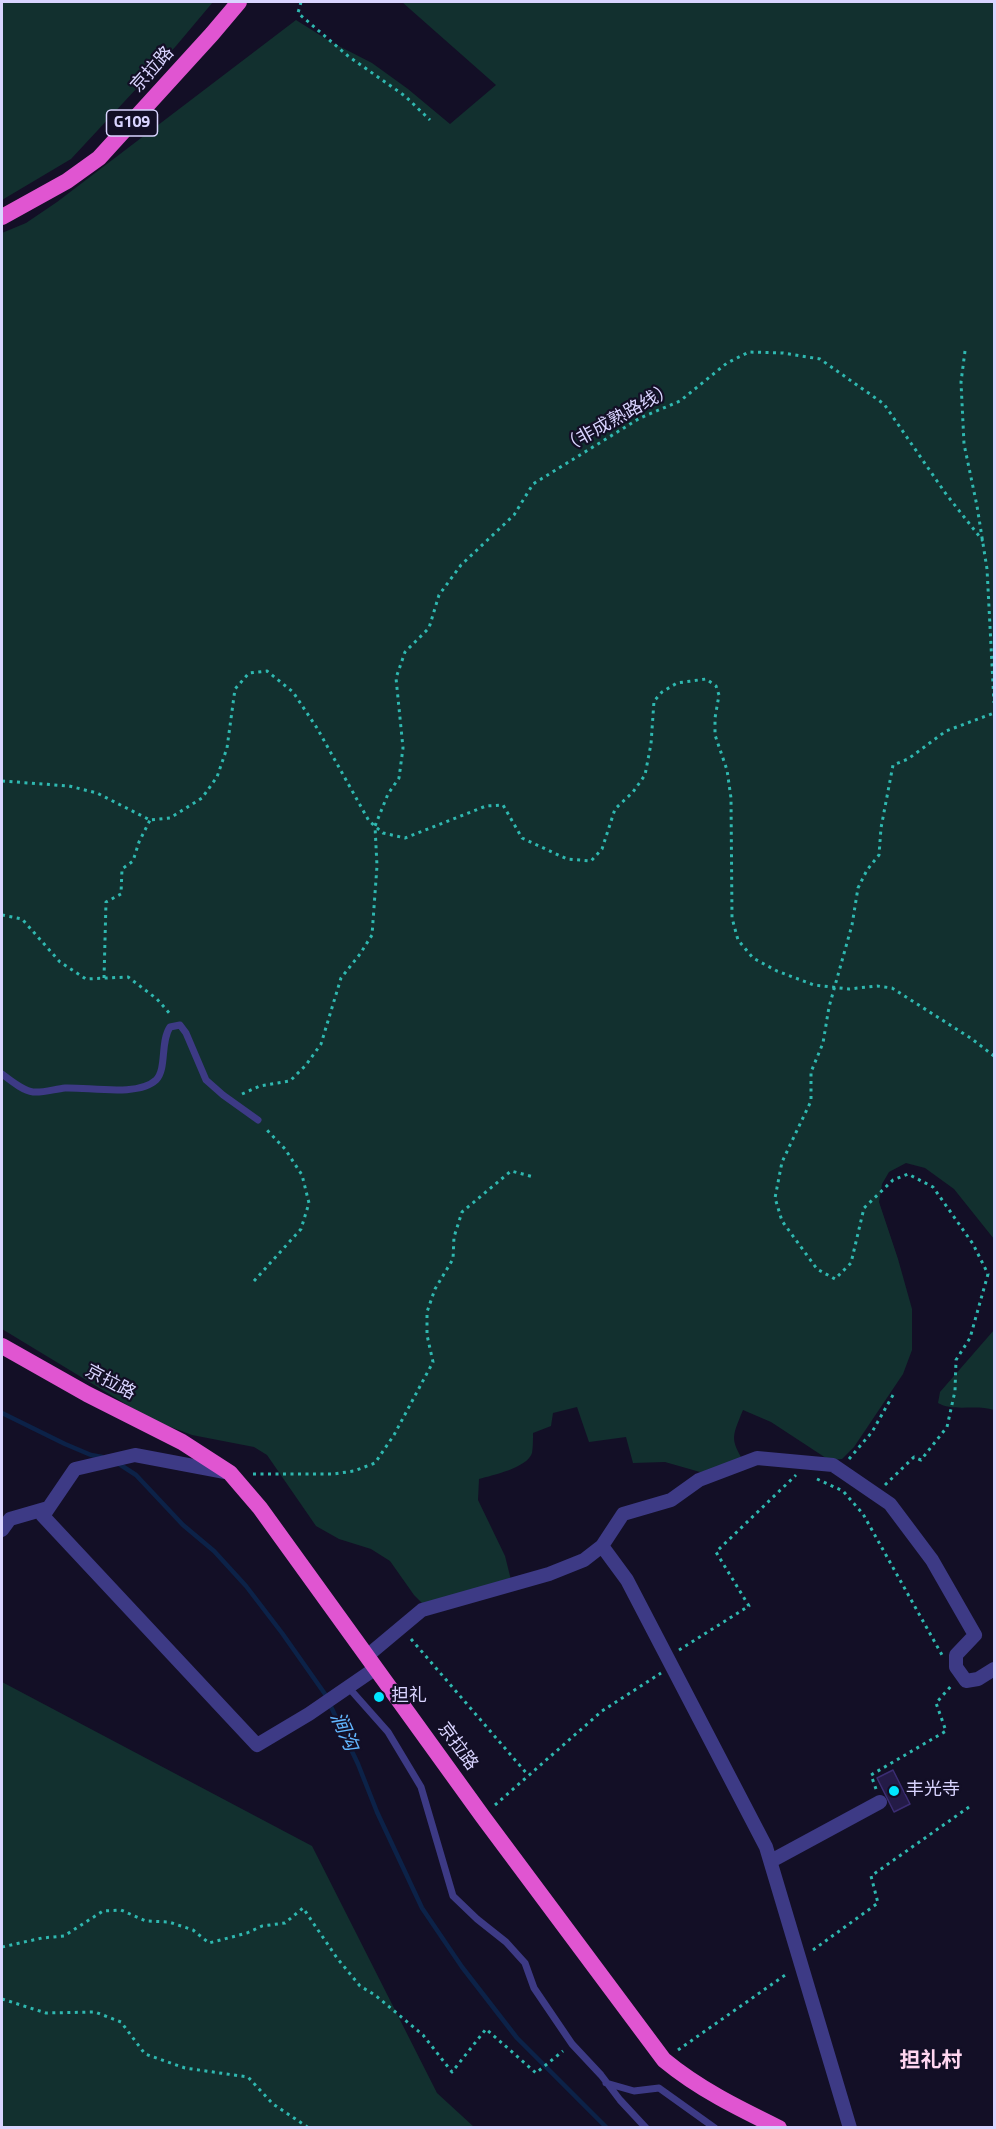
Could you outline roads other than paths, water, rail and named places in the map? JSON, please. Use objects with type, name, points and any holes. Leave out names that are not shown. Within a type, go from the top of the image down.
[{"type":"highway","name":"京拉路","points":[[2,217],[67,181],[99,158],[239,2]]},
{"type":"highway","name":"京拉路","points":[[2,1346],[87,1394],[182,1442],[230,1473],[260,1508],[483,1817],[664,2060],[685,2077],[755,2122],[779,2127]]},
{"type":"street","points":[[230,1473],[135,1455],[75,1469],[43,1516],[257,1745],[349,1688],[402,1628],[422,1610],[549,1574],[584,1560],[602,1546],[623,1515],[671,1500],[699,1480],[757,1458],[833,1465],[890,1504],[932,1560],[975,1635],[956,1654],[959,1672],[966,1681],[978,1679],[994,1669]]},
{"type":"street","points":[[2,1530],[10,1520],[48,1508]]},
{"type":"street","points":[[602,1546],[627,1580],[766,1847],[850,2127]]},
{"type":"street","points":[[771,1861],[880,1802]]},
{"type":"lane","points":[[2,1074],[32,1093],[66,1088],[129,1089],[148,1085],[157,1078],[165,1035],[170,1028],[180,1025],[206,1080],[258,1120]]},
{"type":"lane","points":[[349,1688],[388,1732],[421,1787],[453,1896],[506,1942],[525,1963],[534,1988],[572,2044],[646,2127]]},
{"type":"lane","points":[[606,2083],[634,2091],[659,2088],[715,2127]]},
{"type":"waterway","name":"涧沟","points":[[2,1413],[65,1444],[102,1457]]},
{"type":"waterway","name":"涧沟","points":[[116,1462],[136,1475],[183,1525],[214,1551],[246,1586],[282,1633],[325,1694],[422,1908],[462,1967],[517,2038],[607,2128]]},
{"type":"place","name":"担礼","points":[[379,1697]]},
{"type":"place","name":"丰光寺","points":[[894,1791]]},
{"type":"district","name":"担礼村","points":[[931,2062]]}]
